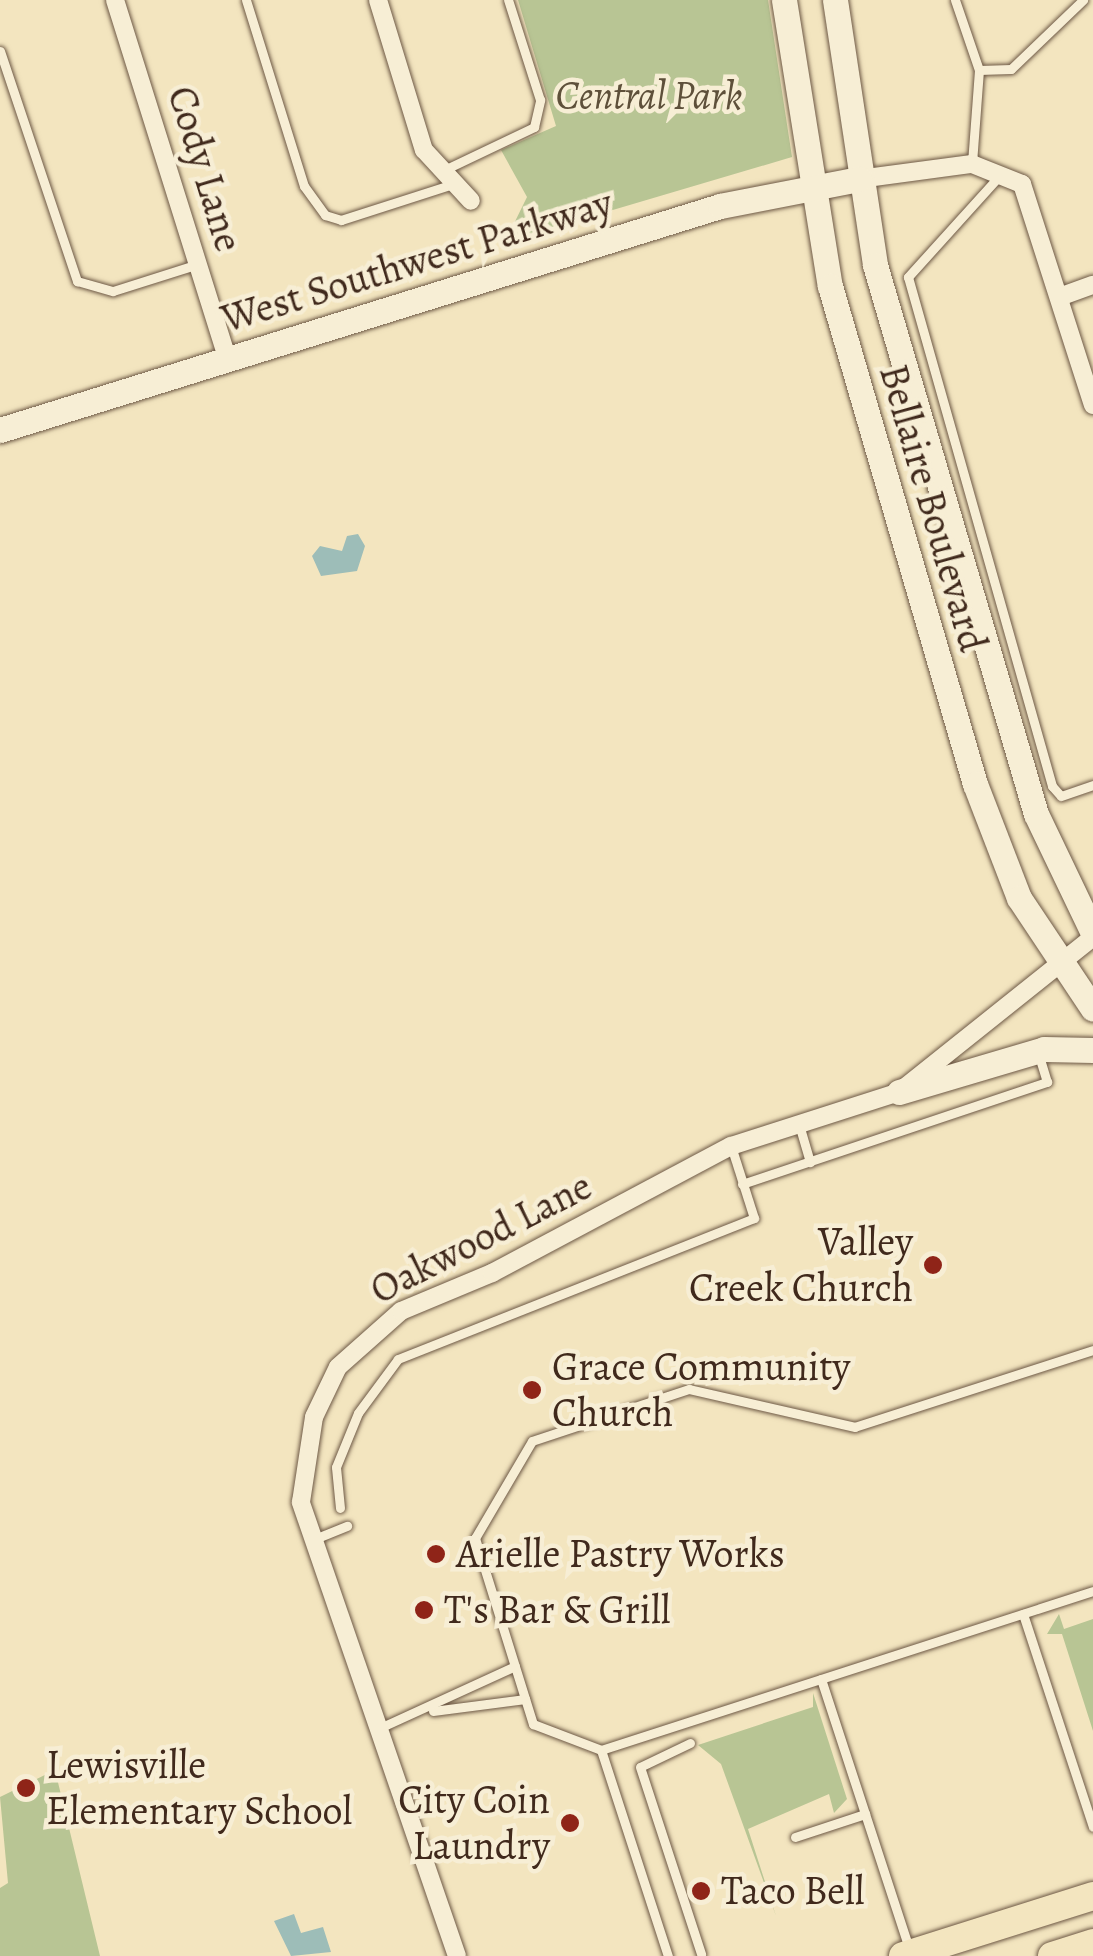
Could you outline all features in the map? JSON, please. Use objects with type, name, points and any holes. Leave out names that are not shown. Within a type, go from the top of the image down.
[{"type":"main road","name":"Bellaire Boulevard","points":[[784,0],[812,188],[841,328],[975,784],[1005,869],[1060,964],[1093,1009]]},
{"type":"main road","name":"Bellaire Boulevard","points":[[835,0],[859,179],[875,264],[1036,814],[1093,935]]},
{"type":"main road","name":"West Southwest Parkway","points":[[0,430],[710,209],[859,179]]},
{"type":"main road","points":[[900,1092],[1037,1051],[1093,1050]]},
{"type":"main road","points":[[907,1955],[1093,1896]]},
{"type":"main road","points":[[1055,1955],[1093,1943]]},
{"type":"street","name":"Cody Lane","points":[[115,0],[228,360]]},
{"type":"street","points":[[378,0],[444,179],[471,201]]},
{"type":"street","points":[[859,179],[972,164],[1003,172],[1032,197],[1093,404]]},
{"type":"street","points":[[1062,296],[1093,284]]},
{"type":"street","name":"Oakwood Lane","points":[[457,1956],[384,1726],[301,1502],[314,1418],[338,1368],[365,1338],[401,1310],[492,1274],[731,1146],[798,1121],[900,1092],[1093,935]]},
{"type":"lane","points":[[246,0],[304,186],[325,215],[341,220],[444,179],[534,127],[540,100],[508,0]]},
{"type":"lane","points":[[955,0],[979,70],[972,164]]},
{"type":"lane","points":[[979,70],[1011,69],[1083,0]]},
{"type":"lane","points":[[0,51],[77,282],[113,291],[198,264]]},
{"type":"lane","points":[[1003,172],[908,277],[1052,786],[1061,796],[1093,785]]},
{"type":"lane","points":[[742,1184],[1047,1082],[1037,1051]]},
{"type":"lane","points":[[798,1121],[810,1162]]},
{"type":"lane","points":[[340,1508],[336,1468],[358,1413],[398,1359],[754,1218],[731,1146]]},
{"type":"lane","points":[[1093,1350],[855,1428],[689,1390],[532,1441],[475,1538],[533,1724],[601,1750],[1093,1591]]},
{"type":"lane","points":[[312,1540],[347,1526]]},
{"type":"lane","points":[[1023,1614],[1093,1827]]},
{"type":"lane","points":[[384,1726],[430,1711],[515,1666]]},
{"type":"lane","points":[[822,1678],[907,1955]]},
{"type":"lane","points":[[430,1711],[525,1699]]},
{"type":"lane","points":[[690,1743],[640,1767],[701,1954]]},
{"type":"lane","points":[[601,1750],[668,1956]]},
{"type":"lane","points":[[795,1837],[866,1814]]},
{"type":"green space","name":"Central Park","points":[[518,0],[768,0],[792,157],[505,242],[527,197],[501,150],[556,126]]},
{"type":"green space","points":[[1059,1614],[1064,1629],[1093,1619],[1093,1731],[1062,1634],[1047,1634]]},
{"type":"green space","points":[[813,1693],[847,1799],[834,1813],[829,1794],[748,1829],[776,1916],[721,1764],[698,1745],[813,1707]]},
{"type":"green space","name":"Lewisville Elementary School","points":[[55,1770],[100,1956],[0,1956],[0,1888],[8,1883],[0,1797]]},
{"type":"water","points":[[358,534],[365,546],[357,571],[321,576],[312,556],[320,546],[342,551],[347,536]]},
{"type":"water","points":[[294,1914],[301,1933],[323,1927],[331,1952],[291,1956],[274,1921]]},
{"type":"place","name":"Valley Creek Church","points":[[933,1265]]},
{"type":"place","name":"Grace Community Church","points":[[532,1390]]},
{"type":"place","name":"Arielle Pastry Works","points":[[436,1554]]},
{"type":"place","name":"T's Bar & Grill","points":[[424,1610]]},
{"type":"place","name":"Lewisville Elementary School","points":[[26,1788]]},
{"type":"place","name":"City Coin Laundry","points":[[570,1823]]},
{"type":"place","name":"Taco Bell","points":[[701,1891]]}]
